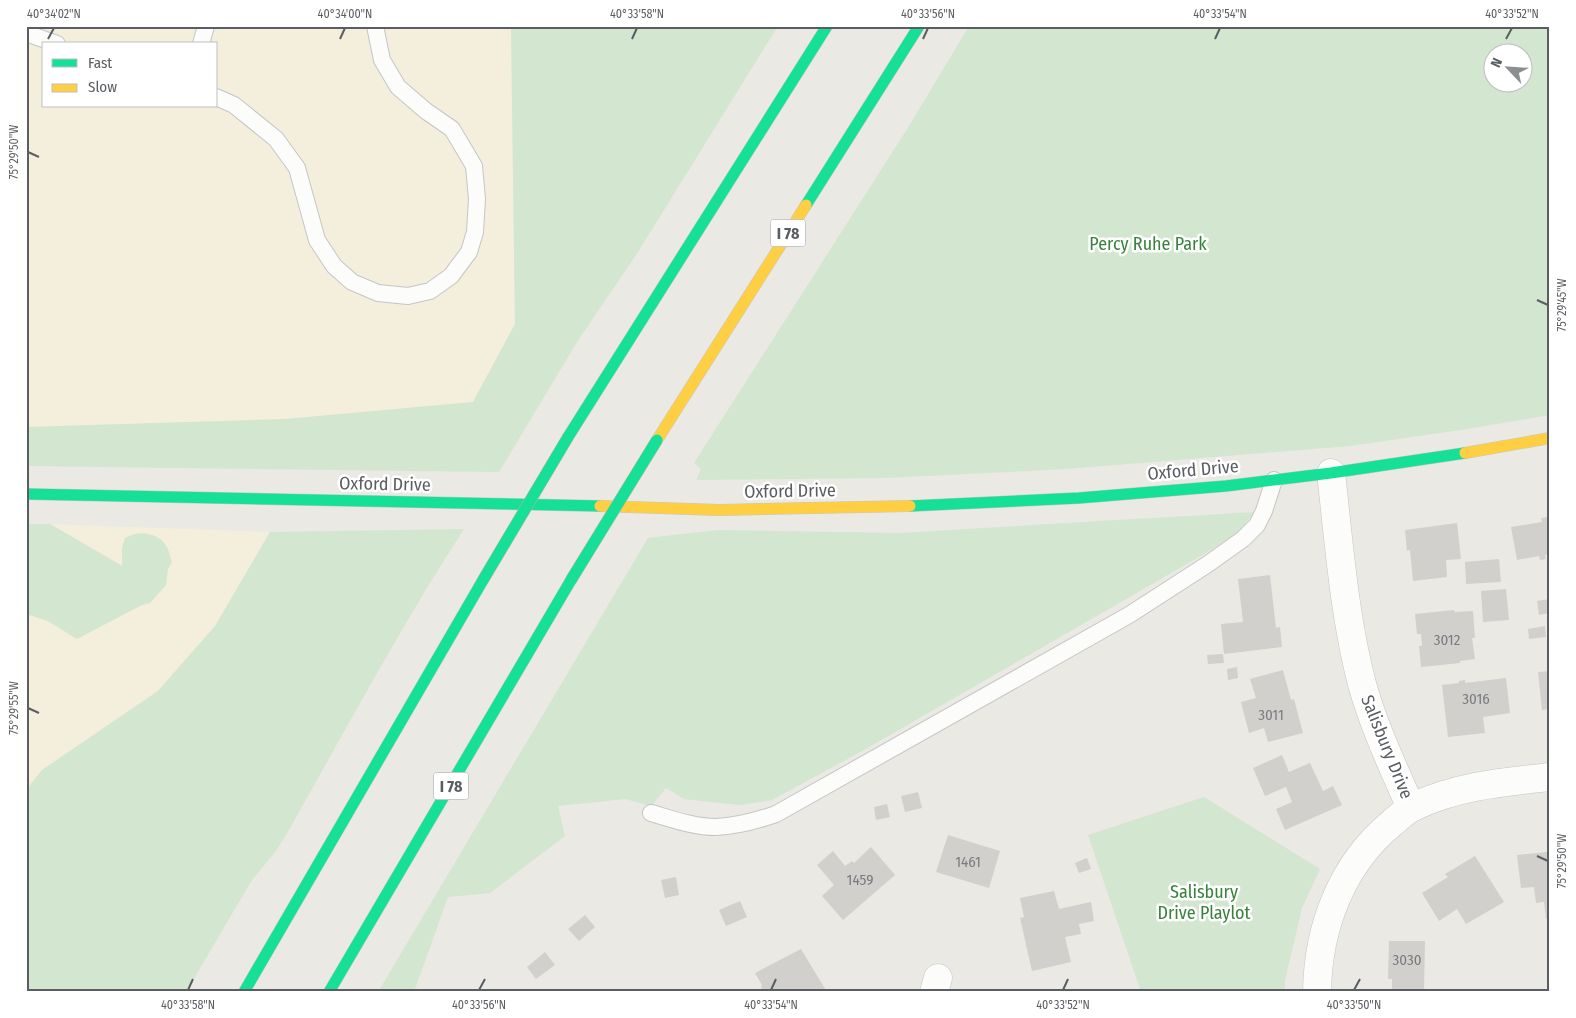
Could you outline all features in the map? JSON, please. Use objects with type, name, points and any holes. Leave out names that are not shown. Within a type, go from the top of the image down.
[{"type":"main road","points":[[244,992],[482,580],[568,437],[827,26]]},
{"type":"main road","name":"I 78","points":[[330,992],[571,580],[657,440],[919,26]]},
{"type":"main road","name":"Oxford Drive","points":[[26,494],[486,503],[719,510],[932,506],[1060,499],[1226,486],[1331,473],[1550,438]]},
{"type":"street","name":"Salisbury Drive","points":[[1317,992],[1318,966],[1324,929],[1338,893],[1357,861],[1382,832],[1411,808],[1382,743],[1362,684],[1349,624],[1331,473]]},
{"type":"street","points":[[1411,808],[1455,791],[1498,783],[1550,777]]},
{"type":"lane","points":[[202,42],[206,26]]},
{"type":"lane","points":[[218,98],[234,106],[276,139],[297,168],[316,240],[334,266],[352,282],[378,293],[408,296],[430,291],[451,276],[469,252],[475,232],[477,199],[474,166],[452,129],[426,111],[398,86],[382,60],[375,26]]},
{"type":"lane","points":[[26,32],[52,42]]},
{"type":"lane","points":[[651,813],[687,823],[715,826],[749,823],[776,814],[1128,614],[1208,564],[1243,539],[1256,524],[1264,512],[1274,480]]},
{"type":"shaded area","points":[[26,26],[511,26],[515,324],[473,402],[285,419],[26,427]]},
{"type":"shaded area","points":[[50,524],[270,532],[215,626],[158,691],[42,770],[26,790],[26,614],[48,621],[77,639],[123,566]]},
{"type":"green space","points":[[511,26],[778,26],[638,252],[577,342],[499,472],[26,466],[26,427],[285,419],[473,402],[515,324]]},
{"type":"green space","name":"Percy Ruhe Park","points":[[969,26],[1550,26],[1550,415],[1350,446],[1066,469],[886,478],[696,480],[701,469],[694,463],[909,126]]},
{"type":"green space","points":[[1255,512],[1237,533],[1211,550],[864,750],[772,800],[740,805],[709,802],[684,799],[666,788],[651,806],[625,799],[558,806],[565,836],[490,893],[448,897],[414,992],[378,992],[648,538],[718,530],[899,533]]},
{"type":"green space","points":[[26,524],[50,524],[122,566],[122,548],[125,538],[141,533],[157,537],[166,545],[172,562],[168,569],[166,585],[150,603],[142,605],[77,639],[48,621],[26,614]]},
{"type":"green space","points":[[464,529],[396,640],[289,830],[276,851],[252,880],[186,992],[26,992],[26,790],[42,770],[158,691],[215,626],[270,532]]},
{"type":"green space","name":"Salisbury Drive Playlot","points":[[1204,797],[1320,869],[1302,908],[1285,980],[1285,992],[1141,992],[1088,835]]},
{"type":"building","points":[[1550,517],[1550,554],[1545,555],[1546,559],[1540,560],[1539,556],[1517,560],[1511,527],[1542,522],[1541,518]]},
{"type":"building","points":[[1457,523],[1461,559],[1446,560],[1447,577],[1413,581],[1410,550],[1407,551],[1405,530]]},
{"type":"building","points":[[1499,559],[1501,582],[1466,584],[1465,562]]},
{"type":"building","points":[[1270,575],[1276,628],[1280,627],[1282,647],[1224,654],[1221,624],[1243,622],[1238,579]]},
{"type":"building","points":[[1506,589],[1509,620],[1483,622],[1481,591]]},
{"type":"building","points":[[1550,599],[1550,613],[1539,615],[1537,601]]},
{"type":"building","points":[[1454,610],[1455,612],[1473,611],[1475,638],[1472,638],[1475,659],[1460,661],[1460,663],[1421,667],[1419,646],[1422,646],[1421,634],[1417,634],[1415,614]]},
{"type":"building","points":[[1545,626],[1546,637],[1529,639],[1528,629]]},
{"type":"building","points":[[1223,654],[1224,663],[1208,664],[1207,655]]},
{"type":"building","points":[[1237,667],[1238,678],[1228,680],[1227,669]]},
{"type":"building","points":[[1283,670],[1291,700],[1294,699],[1303,733],[1268,742],[1264,728],[1249,733],[1241,702],[1256,698],[1250,679]]},
{"type":"building","points":[[1550,671],[1550,709],[1542,710],[1538,672]]},
{"type":"building","points":[[1506,678],[1510,713],[1483,717],[1485,733],[1448,737],[1442,685],[1459,683],[1459,681],[1465,680],[1465,683]]},
{"type":"building","points":[[1282,755],[1289,772],[1310,763],[1323,791],[1333,786],[1342,805],[1285,830],[1276,809],[1292,802],[1286,787],[1265,796],[1253,768]]},
{"type":"building","points":[[918,792],[922,808],[905,812],[901,796]]},
{"type":"building","points":[[887,804],[890,817],[876,820],[874,807]]},
{"type":"building","points":[[948,835],[1000,851],[989,888],[936,872]]},
{"type":"building","points":[[871,847],[895,875],[843,920],[822,896],[834,885],[817,865],[833,851],[845,866],[852,861],[854,863]]},
{"type":"building","points":[[1547,848],[1550,848],[1550,919],[1546,919],[1544,902],[1536,903],[1534,887],[1521,888],[1517,855],[1547,852]]},
{"type":"building","points":[[1475,856],[1504,902],[1466,924],[1457,909],[1439,921],[1422,893],[1448,877],[1445,874]]},
{"type":"building","points":[[1087,858],[1091,869],[1079,873],[1075,863]]},
{"type":"building","points":[[676,877],[679,895],[665,898],[661,880]]},
{"type":"building","points":[[1054,891],[1059,909],[1091,902],[1094,921],[1079,924],[1081,934],[1065,937],[1071,962],[1032,971],[1020,918],[1024,917],[1020,898]]},
{"type":"building","points":[[740,901],[747,917],[726,926],[719,910]]},
{"type":"building","points":[[585,915],[595,927],[579,941],[568,929]]},
{"type":"building","points":[[1389,941],[1425,941],[1424,992],[1392,992],[1392,979],[1388,979]]},
{"type":"building","points":[[801,949],[827,992],[764,992],[755,973]]},
{"type":"building","points":[[545,952],[555,965],[536,979],[527,967]]},
{"type":"traffic: fast","points":[[568,437],[827,26]]},
{"type":"traffic: fast","points":[[806,205],[919,26]]},
{"type":"traffic: fast","points":[[483,580],[568,437]]},
{"type":"traffic: fast","points":[[571,580],[657,440]]},
{"type":"traffic: fast","points":[[910,506],[1079,498],[1226,486],[1465,453]]},
{"type":"traffic: fast","points":[[26,494],[600,506]]},
{"type":"traffic: fast","points":[[244,992],[483,580]]},
{"type":"traffic: fast","points":[[329,992],[571,580]]},
{"type":"traffic: slow","points":[[657,440],[806,205]]},
{"type":"traffic: slow","points":[[1465,453],[1550,438]]},
{"type":"traffic: slow","points":[[600,506],[719,510],[910,506]]}]
